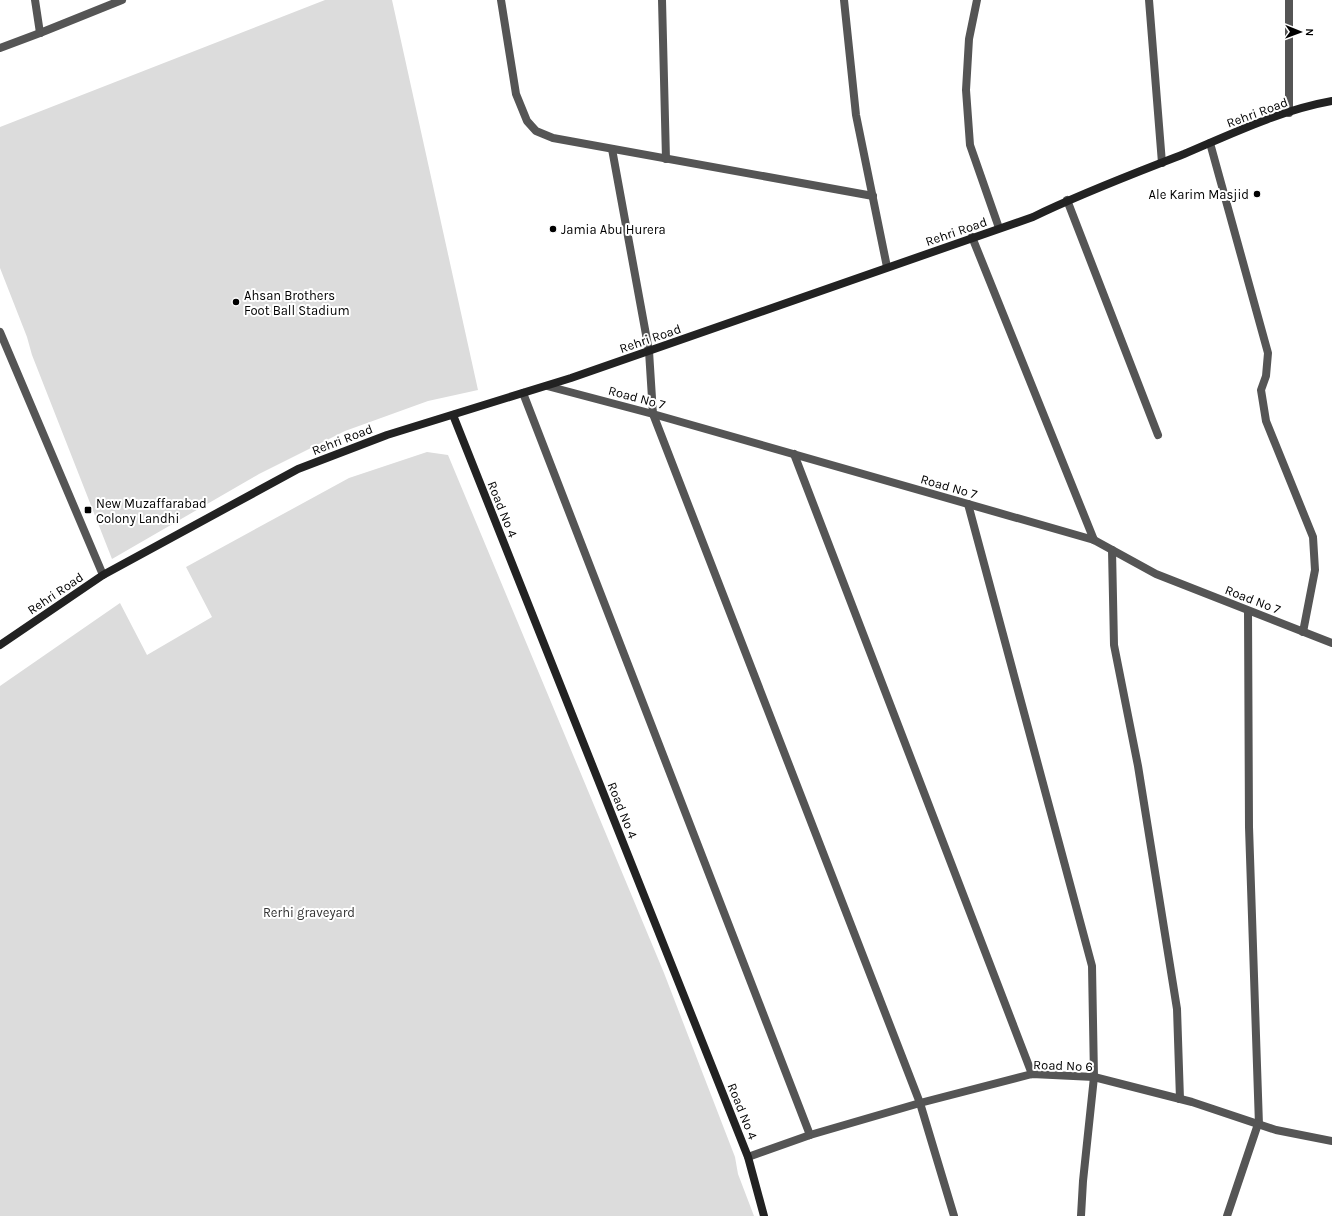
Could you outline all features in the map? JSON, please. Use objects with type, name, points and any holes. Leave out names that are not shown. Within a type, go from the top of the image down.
[{"type":"street","points":[[35,0],[40,33]]},
{"type":"street","points":[[0,48],[122,0]]},
{"type":"street","points":[[501,0],[516,94],[527,121],[536,131],[553,138],[873,196]]},
{"type":"street","points":[[662,0],[666,159]]},
{"type":"street","points":[[844,0],[856,115],[887,267]]},
{"type":"street","points":[[977,0],[969,40],[966,90],[970,145],[999,228]]},
{"type":"street","points":[[1149,0],[1162,163]]},
{"type":"street","points":[[1289,0],[1289,113]]},
{"type":"street","name":"Rehri Road","points":[[0,645],[103,575],[298,469],[387,435],[548,386],[1033,216],[1067,200],[1162,163],[1248,127],[1313,104],[1332,101]]},
{"type":"street","points":[[1210,143],[1268,353],[1266,376],[1261,390],[1266,421],[1313,538],[1314,570],[1303,632]]},
{"type":"street","points":[[612,149],[649,351],[653,414],[920,1103],[954,1216]]},
{"type":"street","points":[[1067,200],[1158,435]]},
{"type":"street","points":[[972,237],[1094,540]]},
{"type":"street","points":[[0,332],[103,575]]},
{"type":"street","name":"Road No 7","points":[[548,386],[653,414],[1094,540],[1156,574],[1332,643]]},
{"type":"street","points":[[523,393],[810,1135]]},
{"type":"street","name":"Road No 4","points":[[453,415],[748,1157],[764,1216]]},
{"type":"street","points":[[794,454],[1032,1074]]},
{"type":"street","points":[[968,504],[1092,966],[1094,1077],[1083,1180],[1081,1216]]},
{"type":"street","points":[[1112,550],[1114,645],[1138,766],[1177,1009],[1180,1099]]},
{"type":"street","points":[[1227,1216],[1259,1124],[1249,828],[1248,610]]},
{"type":"street","name":"Road No 6","points":[[748,1157],[810,1135],[920,1103],[1032,1074],[1094,1077],[1180,1099],[1276,1130],[1332,1141]]},
{"type":"green space","name":"Ahsan Brothers Foot Ball Stadium","points":[[325,0],[392,0],[478,390],[428,401],[345,431],[259,474],[112,559],[32,355],[27,337],[0,268],[0,127]]},
{"type":"green space","name":"Rerhi graveyard","points":[[427,452],[448,455],[664,973],[735,1157],[738,1174],[754,1216],[0,1216],[0,686],[120,603],[147,655],[212,617],[186,567],[349,478]]},
{"type":"place","name":"Ale Karim Masjid","points":[[1257,194]]},
{"type":"place","name":"Jamia Abu Hurera","points":[[553,229]]},
{"type":"place","name":"Ahsan Brothers Foot Ball Stadium","points":[[236,302]]},
{"type":"place","name":"New Muzaffarabad Colony Landhi","points":[[88,510]]}]
